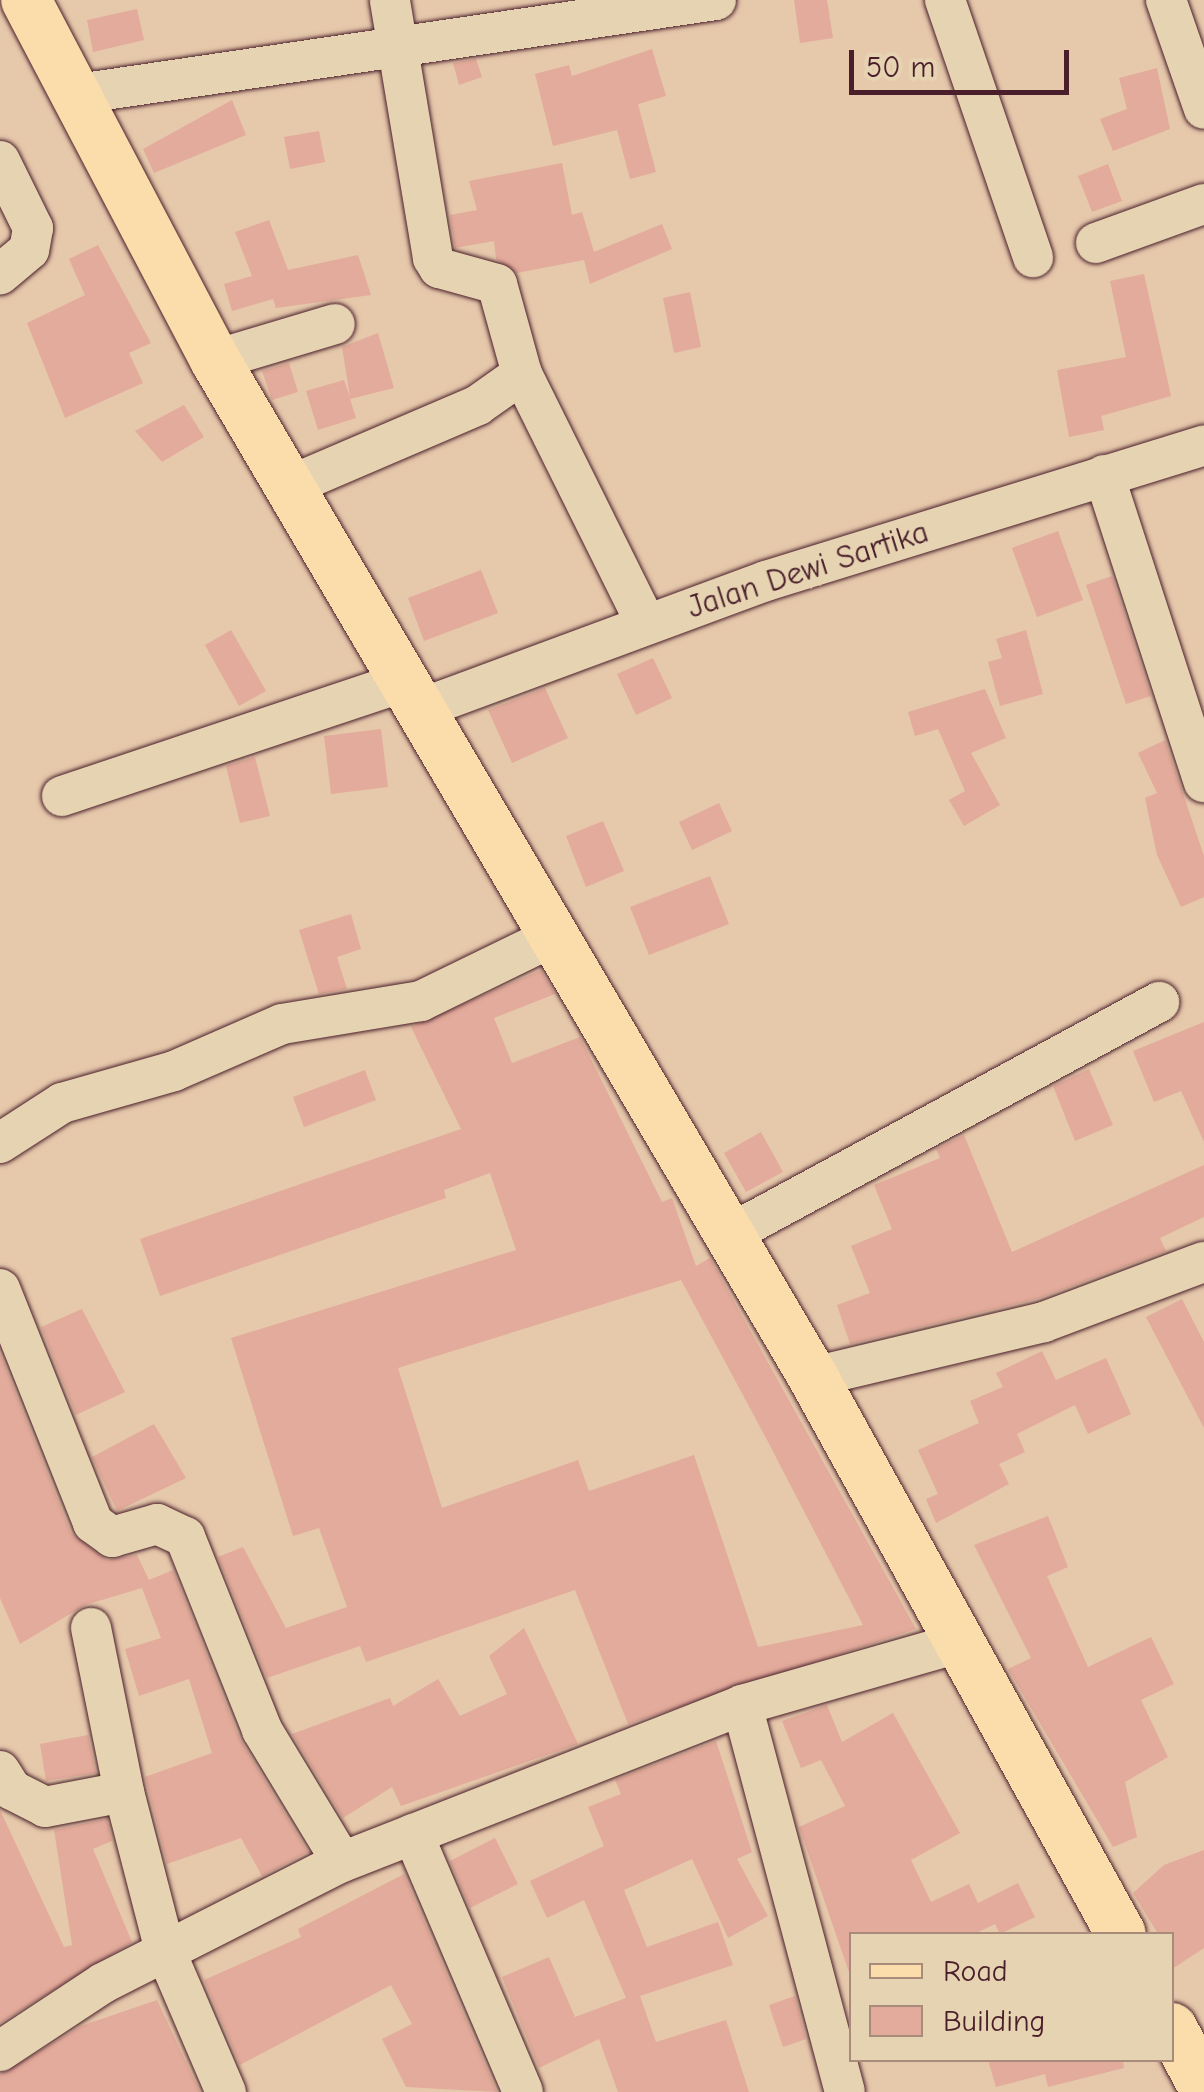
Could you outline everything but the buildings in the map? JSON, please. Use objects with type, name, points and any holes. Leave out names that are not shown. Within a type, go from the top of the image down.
[{"type":"main road","points":[[26,0],[71,95],[215,360],[409,696],[813,1377],[1120,1932]]},
{"type":"main road","points":[[1174,2032],[1204,2088]]},
{"type":"street","points":[[390,0],[403,44],[433,258],[439,268],[497,284],[522,374],[646,624]]},
{"type":"street","points":[[71,95],[403,44],[568,10],[716,0]]},
{"type":"street","points":[[945,0],[1033,257]]},
{"type":"street","points":[[1166,0],[1204,110]]},
{"type":"street","points":[[0,161],[31,215],[33,240],[0,274]]},
{"type":"street","points":[[1096,242],[1204,204]]},
{"type":"street","points":[[215,360],[335,324]]},
{"type":"street","points":[[288,486],[478,405],[522,374]]},
{"type":"street","name":"Jalan Dewi Sartika","points":[[62,796],[646,624],[1204,445]]},
{"type":"street","points":[[1104,476],[1204,782]]},
{"type":"street","points":[[0,1143],[62,1103],[174,1071],[282,1024],[421,1001],[554,936]]},
{"type":"street","points":[[730,1234],[1159,1002]]},
{"type":"street","points":[[813,1377],[1027,1327],[1204,1262]]},
{"type":"street","points":[[0,1289],[93,1523],[112,1537],[158,1524],[186,1537],[262,1730],[342,1862]]},
{"type":"street","points":[[90,1628],[124,1792],[164,1950],[226,2092]]},
{"type":"street","points":[[0,2051],[164,1950],[342,1862],[742,1705],[958,1643]]},
{"type":"street","points":[[742,1705],[845,2092]]},
{"type":"street","points":[[0,1770],[18,1795],[46,1807],[124,1792]]},
{"type":"street","points":[[412,1834],[523,2092]]}]
